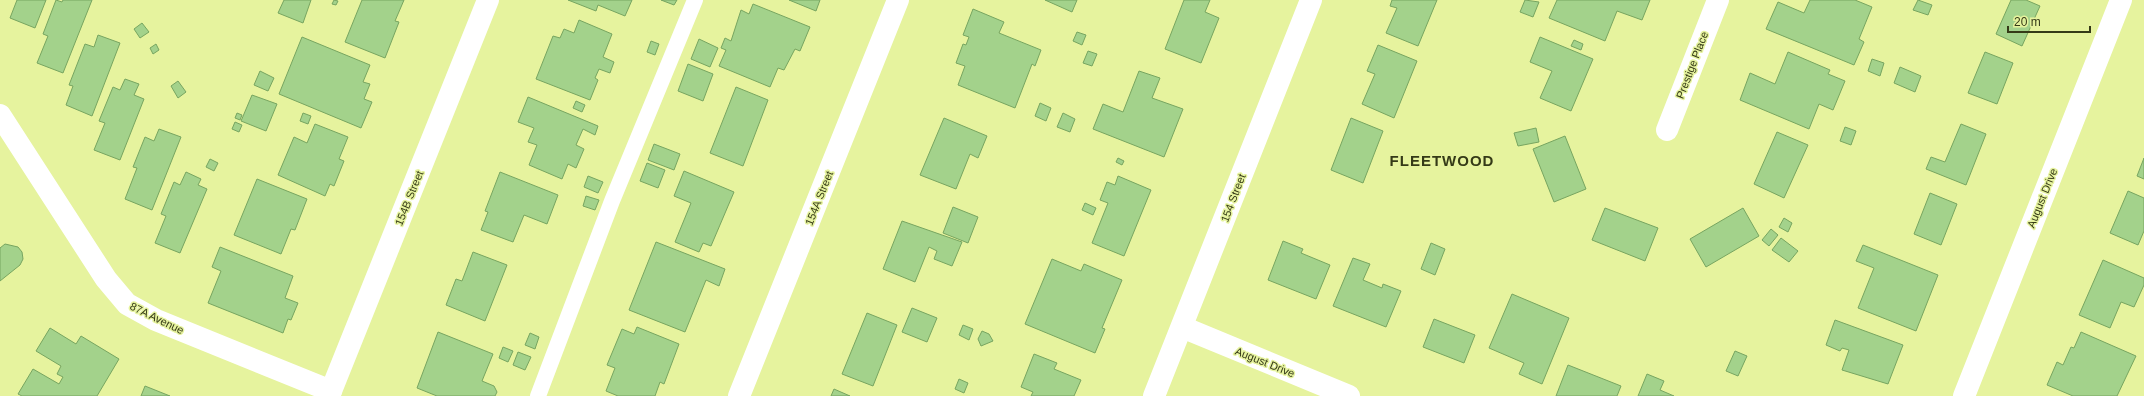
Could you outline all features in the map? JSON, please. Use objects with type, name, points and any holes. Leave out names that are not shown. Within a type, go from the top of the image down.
[{"type":"street","name":"154B Street","points":[[330,394],[488,0]]},
{"type":"street","name":"154A Street","points":[[739,396],[898,0]]},
{"type":"street","name":"154 Street","points":[[1154,396],[1311,0]]},
{"type":"street","name":"Prestige Place","points":[[1667,130],[1718,0]]},
{"type":"street","name":"August Drive","points":[[1964,396],[2121,0]]},
{"type":"street","name":"87A Avenue","points":[[0,115],[106,279],[127,304],[156,320],[330,394]]},
{"type":"street","name":"August Drive","points":[[1182,327],[1349,396]]},
{"type":"lane","points":[[538,396],[612,200],[695,0]]},
{"type":"building","points":[[17,0],[46,0],[35,28],[10,18]]},
{"type":"building","points":[[56,0],[62,2],[63,0],[92,0],[63,73],[37,63],[48,36],[43,34]]},
{"type":"building","points":[[284,0],[311,0],[303,23],[278,13]]},
{"type":"building","points":[[334,0],[338,1],[336,5],[332,4]]},
{"type":"building","points":[[362,0],[404,0],[395,21],[399,22],[385,58],[345,42]]},
{"type":"building","points":[[568,0],[632,0],[625,16],[598,5],[596,11]]},
{"type":"building","points":[[661,0],[677,0],[674,5]]},
{"type":"building","points":[[789,0],[820,0],[816,11]]},
{"type":"building","points":[[1045,0],[1077,0],[1072,12]]},
{"type":"building","points":[[1184,0],[1210,0],[1205,12],[1219,18],[1201,63],[1165,49]]},
{"type":"building","points":[[1392,0],[1437,0],[1418,46],[1386,33],[1397,8],[1390,6]]},
{"type":"building","points":[[1525,0],[1539,2],[1533,17],[1520,12]]},
{"type":"building","points":[[1557,0],[1650,0],[1642,20],[1617,11],[1605,41],[1549,18]]},
{"type":"building","points":[[1810,0],[1855,0],[1872,7],[1859,39],[1864,42],[1854,65],[1766,29],[1778,2],[1804,13]]},
{"type":"building","points":[[1918,0],[1932,5],[1928,15],[1913,10]]},
{"type":"building","points":[[2011,0],[2026,0],[2040,6],[2022,46],[1996,34]]},
{"type":"building","points":[[753,4],[810,27],[800,51],[795,49],[784,70],[778,68],[770,87],[719,66],[726,50],[721,48],[725,38],[731,41],[741,10],[749,14]]},
{"type":"building","points":[[973,9],[1004,22],[999,33],[1041,50],[1035,66],[1032,64],[1015,108],[958,85],[965,66],[956,63],[963,44],[966,45],[969,37],[963,35]]},
{"type":"building","points":[[579,20],[612,34],[603,57],[614,62],[610,73],[599,69],[595,78],[598,80],[590,100],[536,79],[553,36],[560,38],[564,29],[574,33]]},
{"type":"building","points":[[142,23],[149,32],[140,38],[134,29]]},
{"type":"building","points":[[1077,32],[1086,35],[1082,45],[1073,41]]},
{"type":"building","points":[[98,35],[120,43],[92,116],[66,105],[73,86],[69,85],[85,44],[94,47]]},
{"type":"building","points":[[302,37],[370,65],[363,82],[370,84],[364,99],[372,102],[361,128],[279,94]]},
{"type":"building","points":[[1540,37],[1593,59],[1571,111],[1540,98],[1552,71],[1530,62]]},
{"type":"building","points":[[699,39],[718,48],[710,67],[691,59]]},
{"type":"building","points":[[1574,40],[1583,44],[1581,50],[1571,46]]},
{"type":"building","points":[[651,41],[659,44],[655,55],[647,52]]},
{"type":"building","points":[[156,44],[159,50],[153,54],[150,48]]},
{"type":"building","points":[[1378,45],[1417,61],[1394,118],[1362,104],[1375,74],[1367,71]]},
{"type":"building","points":[[1088,51],[1097,54],[1092,66],[1083,63]]},
{"type":"building","points":[[1788,52],[1830,70],[1828,74],[1845,81],[1833,110],[1819,104],[1809,129],[1740,100],[1750,73],[1775,84]]},
{"type":"building","points":[[1985,52],[2013,63],[1997,104],[1968,93]]},
{"type":"building","points":[[1872,59],[1884,63],[1880,76],[1868,71]]},
{"type":"building","points":[[688,64],[713,74],[703,101],[678,91]]},
{"type":"building","points":[[1900,67],[1921,76],[1915,92],[1894,83]]},
{"type":"building","points":[[260,71],[274,78],[268,91],[254,85]]},
{"type":"building","points":[[1139,71],[1160,78],[1152,98],[1183,109],[1164,157],[1093,129],[1103,104],[1123,112]]},
{"type":"building","points":[[125,79],[139,84],[134,95],[144,99],[120,160],[94,150],[105,123],[99,121],[113,87],[120,90]]},
{"type":"building","points":[[178,81],[186,92],[178,98],[171,86]]},
{"type":"building","points":[[736,87],[768,100],[743,166],[710,153]]},
{"type":"building","points":[[252,95],[277,104],[266,131],[241,121]]},
{"type":"building","points":[[528,97],[598,126],[595,135],[583,129],[576,145],[584,149],[576,168],[568,164],[562,179],[529,165],[537,145],[528,142],[534,128],[518,122]]},
{"type":"building","points":[[576,101],[585,105],[582,112],[573,108]]},
{"type":"building","points":[[1040,103],[1051,108],[1046,121],[1035,116]]},
{"type":"building","points":[[237,113],[242,115],[240,120],[235,118]]},
{"type":"building","points":[[303,113],[311,116],[308,124],[300,121]]},
{"type":"building","points":[[1063,113],[1075,119],[1070,132],[1057,127]]},
{"type":"building","points":[[944,118],[987,136],[978,158],[970,154],[956,189],[920,175]]},
{"type":"building","points":[[1351,118],[1383,131],[1363,183],[1331,170]]},
{"type":"building","points":[[235,122],[242,125],[239,132],[232,129]]},
{"type":"building","points":[[315,124],[348,137],[339,159],[344,161],[334,186],[330,184],[325,196],[278,175],[294,137],[307,143]]},
{"type":"building","points":[[1961,124],[1986,134],[1966,185],[1926,169],[1931,157],[1945,162]]},
{"type":"building","points":[[1845,127],[1856,131],[1851,145],[1840,141]]},
{"type":"building","points":[[1536,128],[1539,142],[1518,146],[1514,133]]},
{"type":"building","points":[[159,129],[181,137],[152,210],[125,199],[137,168],[133,167],[145,137],[154,141]]},
{"type":"building","points":[[1777,132],[1808,145],[1784,198],[1754,184]]},
{"type":"building","points":[[1565,136],[1586,189],[1554,202],[1533,149]]},
{"type":"building","points":[[654,144],[680,154],[674,170],[648,160]]},
{"type":"building","points":[[1118,158],[1124,161],[1122,165],[1116,162]]},
{"type":"building","points":[[2144,158],[2144,179],[2137,176]]},
{"type":"building","points":[[210,159],[218,163],[214,171],[206,167]]},
{"type":"building","points":[[647,163],[665,170],[658,188],[640,181]]},
{"type":"building","points":[[684,171],[734,192],[711,246],[703,243],[699,252],[675,242],[691,203],[674,196]]},
{"type":"building","points":[[186,172],[201,179],[198,185],[207,189],[180,253],[155,243],[166,216],[161,214],[174,182],[180,185]]},
{"type":"building","points":[[500,172],[558,195],[547,224],[524,215],[513,242],[481,230],[488,212],[485,211]]},
{"type":"building","points":[[588,176],[603,182],[598,193],[584,187]]},
{"type":"building","points":[[1118,176],[1151,190],[1124,256],[1092,243],[1108,203],[1100,200],[1107,182],[1115,185]]},
{"type":"building","points":[[257,179],[307,199],[295,230],[291,229],[281,254],[234,235]]},
{"type":"building","points":[[2128,191],[2144,198],[2144,231],[2138,245],[2110,233]]},
{"type":"building","points":[[1930,193],[1957,204],[1941,245],[1914,234]]},
{"type":"building","points":[[586,196],[599,200],[595,210],[583,206]]},
{"type":"building","points":[[1085,203],[1096,208],[1093,215],[1082,210]]},
{"type":"building","points":[[953,207],[978,217],[968,243],[943,233]]},
{"type":"building","points":[[1605,208],[1658,228],[1645,261],[1592,240]]},
{"type":"building","points":[[1743,208],[1759,236],[1706,267],[1690,239]]},
{"type":"building","points":[[1784,218],[1792,223],[1788,232],[1779,227]]},
{"type":"building","points":[[902,221],[962,242],[952,266],[934,259],[937,251],[929,247],[915,282],[883,269]]},
{"type":"building","points":[[1771,229],[1778,235],[1769,246],[1762,240]]},
{"type":"building","points":[[1781,238],[1798,251],[1789,262],[1772,250]]},
{"type":"building","points":[[1283,241],[1303,249],[1301,253],[1330,265],[1316,299],[1268,280]]},
{"type":"building","points":[[656,242],[725,269],[719,286],[706,280],[685,332],[629,310]]},
{"type":"building","points":[[1431,243],[1445,249],[1435,275],[1421,269]]},
{"type":"building","points":[[5,244],[18,247],[22,252],[23,259],[20,265],[0,281],[0,248]]},
{"type":"building","points":[[1863,245],[1938,275],[1916,331],[1858,308],[1874,268],[1856,261]]},
{"type":"building","points":[[220,247],[293,276],[285,298],[298,303],[291,320],[288,319],[283,333],[208,303],[221,271],[212,267]]},
{"type":"building","points":[[473,252],[507,265],[485,321],[446,305],[456,279],[462,281]]},
{"type":"building","points":[[1353,258],[1370,264],[1363,280],[1382,288],[1383,284],[1401,291],[1386,327],[1333,306]]},
{"type":"building","points":[[1052,259],[1081,271],[1084,264],[1122,280],[1102,328],[1105,329],[1095,353],[1025,324]]},
{"type":"building","points":[[2103,260],[2144,278],[2144,285],[2134,307],[2121,302],[2110,328],[2079,315]]},
{"type":"building","points":[[1512,294],[1569,318],[1542,384],[1519,374],[1524,363],[1489,348]]},
{"type":"building","points":[[912,308],[937,318],[927,342],[902,332]]},
{"type":"building","points":[[867,313],[897,325],[873,386],[842,374]]},
{"type":"building","points":[[1434,319],[1475,335],[1464,363],[1423,347]]},
{"type":"building","points":[[1835,320],[1903,345],[1888,384],[1842,370],[1849,350],[1842,348],[1840,351],[1826,345]]},
{"type":"building","points":[[963,325],[973,329],[969,340],[959,335]]},
{"type":"building","points":[[637,327],[679,344],[664,384],[660,382],[655,396],[618,396],[606,391],[615,368],[607,365],[622,329],[634,334]]},
{"type":"building","points":[[50,328],[76,344],[81,336],[119,359],[97,396],[22,396],[18,394],[33,369],[59,384],[63,377],[57,374],[61,366],[36,351]]},
{"type":"building","points":[[982,331],[989,334],[993,341],[981,346],[978,339]]},
{"type":"building","points":[[438,332],[493,354],[482,381],[494,386],[497,392],[495,396],[437,396],[417,388]]},
{"type":"building","points":[[2081,332],[2136,356],[2117,396],[2073,396],[2047,385],[2057,362],[2063,365],[2071,347],[2074,348]]},
{"type":"building","points":[[530,333],[539,337],[535,349],[525,345]]},
{"type":"building","points":[[503,347],[513,351],[508,362],[499,358]]},
{"type":"building","points":[[1735,351],[1747,356],[1738,376],[1726,371]]},
{"type":"building","points":[[518,352],[531,357],[525,370],[513,365]]},
{"type":"building","points":[[1034,354],[1057,363],[1054,369],[1081,380],[1074,396],[1031,396],[1033,392],[1021,387]]},
{"type":"building","points":[[1568,365],[1621,386],[1617,396],[1556,396]]},
{"type":"building","points":[[1647,374],[1664,381],[1660,390],[1674,396],[1638,396]]},
{"type":"building","points":[[959,379],[968,383],[964,393],[955,389]]},
{"type":"building","points":[[145,386],[170,396],[141,396]]},
{"type":"building","points":[[834,389],[850,396],[831,396]]},
{"type":"district","name":"FLEETWOOD","points":[[1442,160]]}]
